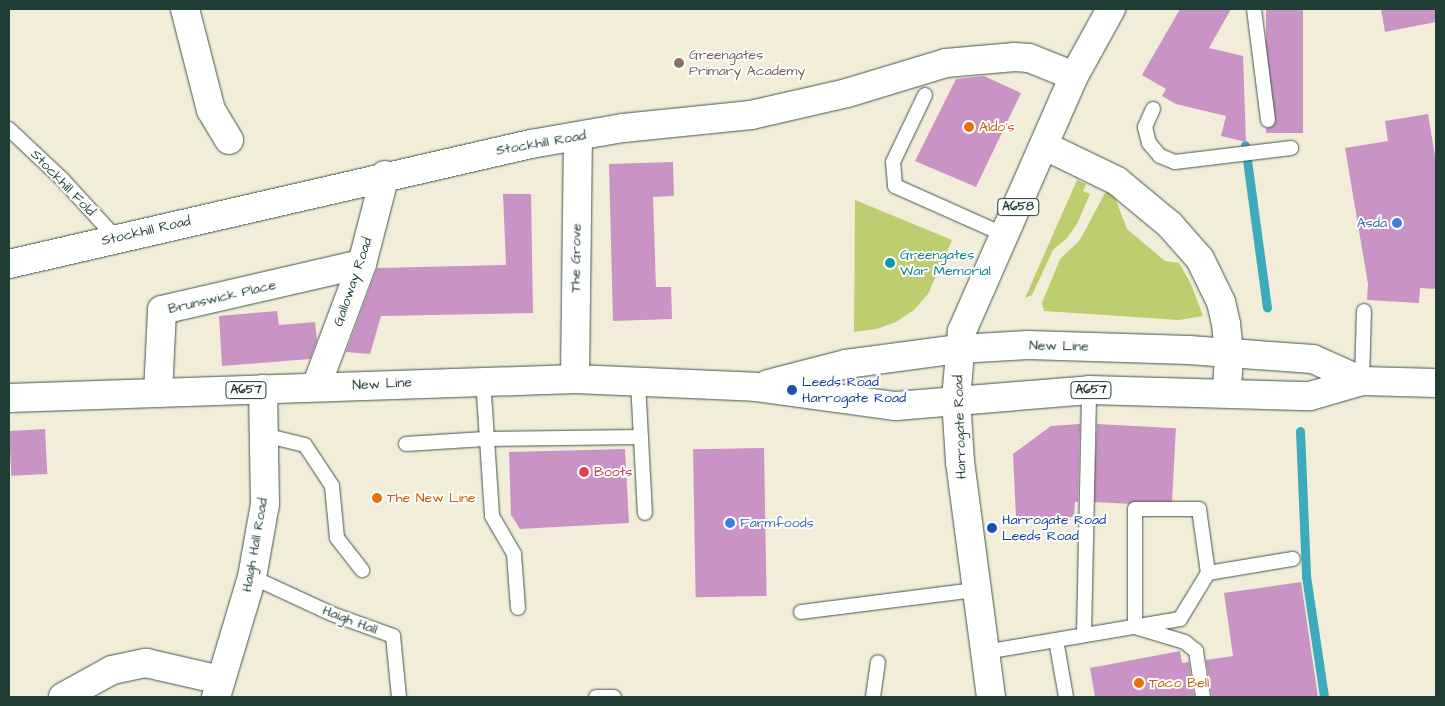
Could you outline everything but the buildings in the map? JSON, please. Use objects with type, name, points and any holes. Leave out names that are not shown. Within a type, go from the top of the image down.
[{"type":"main road","points":[[186,9],[211,110],[230,140]]},
{"type":"main road","name":"Harrogate Road","points":[[991,697],[960,462],[956,398],[962,331],[1045,146],[1074,76],[1111,9]]},
{"type":"main road","name":"Stockhill Road","points":[[9,264],[385,175],[623,128],[751,115],[847,93],[946,63],[1000,56],[1029,58],[1074,76]]},
{"type":"main road","name":"The Grove","points":[[575,379],[578,137]]},
{"type":"main road","points":[[1045,146],[1117,181],[1186,241],[1212,279],[1221,302],[1229,352],[1227,392]]},
{"type":"main road","name":"Galloway Road","points":[[316,387],[362,264],[385,175]]},
{"type":"main road","name":"Brunswick Place","points":[[158,393],[162,310],[362,264]]},
{"type":"main road","name":"New Line","points":[[755,387],[846,364],[959,349],[1028,345],[1229,352],[1313,359],[1362,381]]},
{"type":"main road","name":"New Line","points":[[9,398],[483,380],[575,379],[755,387],[896,406],[956,398],[1089,390],[1227,392],[1310,396],[1362,381],[1436,383]]},
{"type":"main road","name":"Haigh Hall Road","points":[[219,689],[252,578],[265,504],[263,389]]},
{"type":"main road","points":[[63,697],[112,670],[146,663],[219,689]]},
{"type":"lane","points":[[1254,9],[1268,120]]},
{"type":"lane","points":[[925,95],[893,162],[895,186],[1005,235]]},
{"type":"lane","points":[[1154,109],[1145,127],[1146,135],[1154,150],[1167,160],[1175,162],[1244,152],[1291,148]]},
{"type":"lane","name":"Stockhill Fold","points":[[9,129],[62,179],[116,238]]},
{"type":"lane","points":[[1362,381],[1364,311]]},
{"type":"lane","points":[[483,380],[485,439],[492,516],[514,554],[518,608]]},
{"type":"lane","points":[[638,381],[645,513]]},
{"type":"lane","points":[[1084,635],[1089,390]]},
{"type":"lane","points":[[264,435],[305,445],[332,486],[337,538],[362,570]]},
{"type":"lane","points":[[406,444],[485,439],[641,437]]},
{"type":"lane","points":[[985,652],[1135,627],[1180,619],[1208,573],[1199,509],[1135,509],[1135,627]]},
{"type":"lane","points":[[1208,573],[1293,559]]},
{"type":"lane","name":"Haigh Hall","points":[[252,578],[332,614],[393,636],[399,697]]},
{"type":"lane","points":[[801,612],[976,590]]},
{"type":"lane","points":[[1135,627],[1185,642],[1196,651],[1203,697]]},
{"type":"lane","points":[[1056,640],[1066,697]]},
{"type":"lane","points":[[873,697],[878,662]]},
{"type":"lane","points":[[596,697],[614,697]]},
{"type":"green space","points":[[1077,180],[1086,184],[1083,191],[1090,194],[1077,224],[1067,238],[1053,250],[1032,295],[1025,298]]},
{"type":"green space","points":[[1106,191],[1114,195],[1127,229],[1165,261],[1179,263],[1190,282],[1203,316],[1179,320],[1044,311],[1042,303],[1060,259],[1080,240]]},
{"type":"green space","points":[[855,200],[952,240],[928,294],[914,310],[896,322],[876,329],[854,332]]},
{"type":"waterway","points":[[1245,145],[1267,308]]},
{"type":"waterway","points":[[1300,431],[1306,576],[1324,697]]},
{"type":"place","name":"Greengates Primary Academy","points":[[679,63]]},
{"type":"place","name":"Aldo's","points":[[969,127]]},
{"type":"place","name":"Asda","points":[[1397,223]]},
{"type":"place","name":"Greengates War Memorial","points":[[890,263]]},
{"type":"place","name":"Leeds Road Harrogate Road","points":[[792,390]]},
{"type":"place","name":"Boots","points":[[584,472]]},
{"type":"place","name":"The New Line","points":[[377,498]]},
{"type":"place","name":"Farmfoods","points":[[730,523]]},
{"type":"place","name":"Harrogate Road Leeds Road","points":[[992,528]]},
{"type":"place","name":"Taco Bell","points":[[1139,683]]}]
